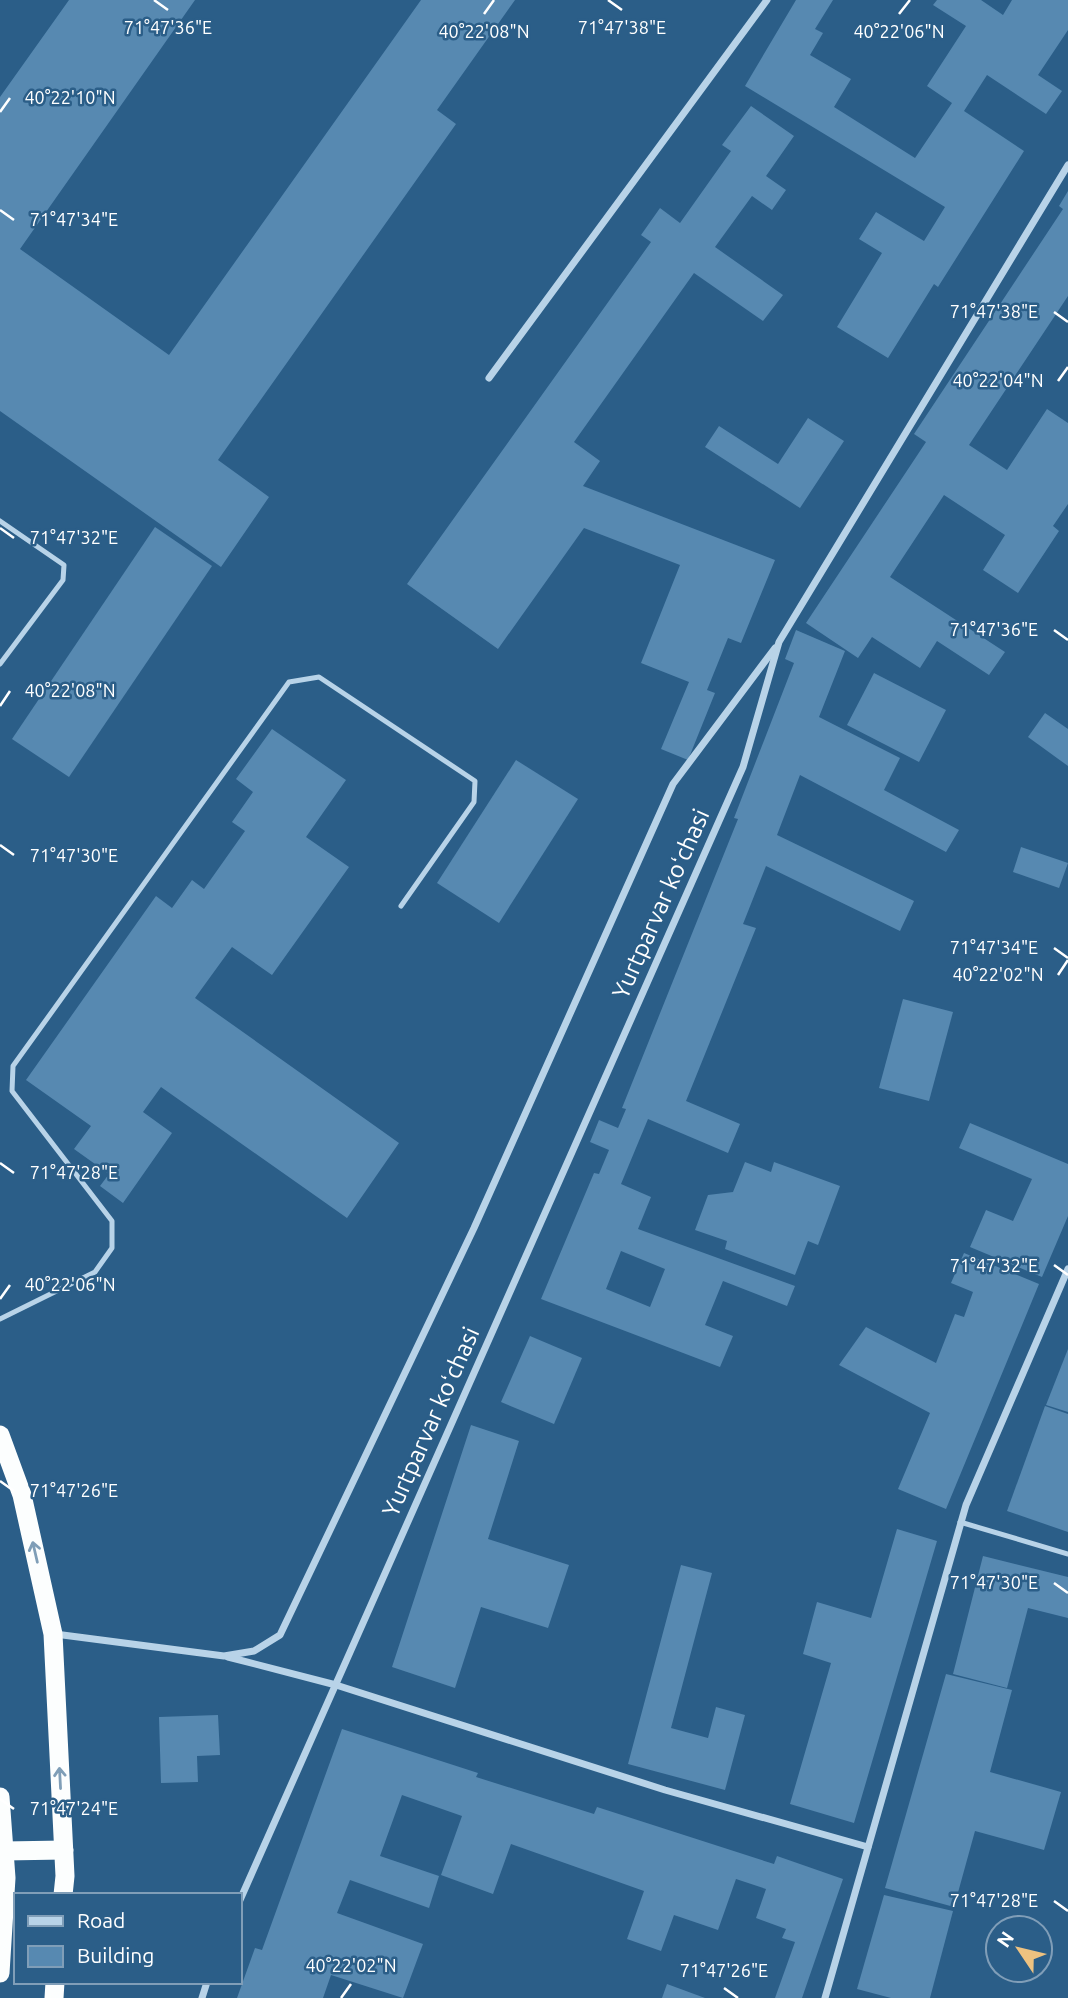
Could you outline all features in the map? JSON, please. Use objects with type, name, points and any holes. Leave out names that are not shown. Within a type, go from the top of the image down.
[{"type":"highway","points":[[0,1435],[22,1495],[53,1634],[64,1850],[63,1893]]},
{"type":"highway","points":[[0,1797],[6,1878],[0,1973]]},
{"type":"highway","points":[[4,1851],[64,1850]]},
{"type":"street","points":[[489,379],[767,0]]},
{"type":"street","name":"Yurtparvar koʻchasi","points":[[242,1896],[743,768],[779,642],[1068,165]]},
{"type":"street","points":[[224,1656],[254,1651],[280,1636],[474,1228],[673,784],[779,642]]},
{"type":"street","points":[[825,1998],[960,1522],[1068,1269]]},
{"type":"street","points":[[53,1634],[224,1656],[337,1685],[665,1790],[868,1846]]},
{"type":"lane","points":[[0,522],[64,565],[63,580],[0,664]]},
{"type":"lane","points":[[0,1319],[95,1272],[112,1248],[113,1221],[12,1091],[13,1066],[289,682],[319,677],[475,781],[474,802],[401,905]]},
{"type":"lane","points":[[960,1522],[1068,1554]]},
{"type":"building","points":[[69,0],[195,0],[20,249],[169,355],[421,0],[515,0],[437,110],[456,124],[218,460],[269,497],[221,567],[0,411],[0,97]]},
{"type":"building","points":[[796,0],[833,0],[815,29],[823,33],[810,55],[851,79],[834,107],[915,158],[952,103],[927,86],[966,26],[933,5],[937,0],[981,0],[1003,15],[1012,0],[1068,0],[1068,30],[1038,75],[1062,91],[1046,114],[987,75],[964,111],[1024,151],[938,287],[934,284],[888,358],[837,327],[882,253],[859,239],[876,212],[924,241],[945,207],[745,86]]},
{"type":"building","points":[[751,106],[794,136],[766,176],[786,190],[772,210],[752,196],[715,247],[783,295],[763,321],[694,273],[574,442],[600,461],[583,486],[775,560],[741,643],[728,638],[707,690],[715,693],[688,760],[661,749],[689,682],[641,663],[680,565],[584,528],[498,649],[407,584],[651,242],[641,235],[660,208],[680,223],[731,151],[722,145]]},
{"type":"building","points":[[1068,191],[1068,296],[969,445],[1007,470],[1047,409],[1068,423],[1068,504],[1053,526],[1059,531],[1018,593],[983,570],[1005,535],[944,495],[890,577],[1005,652],[989,675],[937,641],[920,668],[872,637],[858,658],[806,623],[926,442],[914,434],[1063,209],[1059,206]]},
{"type":"building","points":[[808,418],[844,441],[800,508],[705,447],[719,426],[778,464]]},
{"type":"building","points":[[155,527],[212,566],[69,777],[12,739]]},
{"type":"building","points":[[796,630],[845,651],[819,717],[900,758],[884,790],[959,830],[946,852],[800,775],[777,835],[914,901],[900,931],[766,866],[743,924],[756,928],[686,1101],[740,1124],[728,1153],[648,1119],[621,1184],[651,1197],[638,1229],[795,1286],[787,1306],[723,1281],[705,1325],[733,1336],[720,1367],[541,1299],[594,1173],[599,1174],[609,1150],[590,1142],[599,1120],[618,1128],[626,1109],[622,1108],[738,819],[734,818],[794,663],[785,659]],"holes":[[[621,1251],[665,1269],[650,1307],[606,1289]]]},
{"type":"building","points":[[874,673],[946,710],[919,762],[847,725]]},
{"type":"building","points":[[1045,713],[1068,729],[1068,766],[1028,737]]},
{"type":"building","points":[[272,729],[346,780],[306,837],[349,867],[272,975],[232,947],[195,998],[399,1143],[347,1218],[161,1087],[143,1112],[172,1133],[123,1203],[100,1186],[109,1174],[74,1149],[91,1126],[26,1080],[156,896],[172,908],[192,880],[204,889],[245,831],[232,822],[253,792],[236,779]]},
{"type":"building","points":[[516,760],[578,799],[499,923],[437,883]]},
{"type":"building","points":[[1021,847],[1068,863],[1059,888],[1013,872]]},
{"type":"building","points":[[903,999],[953,1012],[929,1101],[879,1088]]},
{"type":"building","points":[[970,1123],[1068,1164],[1068,1216],[1042,1277],[970,1247],[986,1210],[1013,1221],[1032,1179],[959,1148]]},
{"type":"building","points":[[745,1162],[771,1172],[774,1162],[840,1186],[818,1245],[808,1241],[795,1275],[725,1249],[727,1241],[695,1230],[708,1195],[733,1192]]},
{"type":"building","points":[[964,1253],[1039,1284],[946,1509],[898,1489],[930,1413],[839,1365],[866,1327],[936,1363],[955,1314],[964,1317],[973,1292],[951,1283]]},
{"type":"building","points":[[530,1336],[582,1358],[554,1424],[501,1402]]},
{"type":"building","points":[[1068,1349],[1068,1412],[1046,1405]]},
{"type":"building","points":[[1045,1406],[1068,1414],[1068,1532],[1007,1511]]},
{"type":"building","points":[[471,1425],[519,1441],[488,1539],[569,1565],[548,1628],[481,1607],[455,1688],[392,1667]]},
{"type":"building","points":[[897,1529],[937,1541],[854,1823],[790,1804],[831,1663],[803,1654],[817,1602],[871,1618]]},
{"type":"building","points":[[983,1556],[1068,1577],[1068,1618],[1028,1608],[1007,1688],[953,1674]]},
{"type":"building","points":[[681,1565],[712,1573],[671,1728],[708,1738],[716,1707],[745,1715],[725,1790],[628,1764]]},
{"type":"building","points":[[946,1674],[1012,1690],[990,1772],[1061,1792],[1044,1850],[975,1831],[954,1907],[885,1888]]},
{"type":"building","points":[[218,1715],[220,1755],[197,1756],[198,1782],[161,1783],[159,1717]]},
{"type":"building","points":[[342,1729],[478,1773],[476,1777],[594,1814],[597,1807],[774,1864],[777,1856],[843,1879],[802,1998],[775,1998],[795,1942],[782,1938],[786,1929],[756,1918],[766,1889],[736,1879],[718,1930],[674,1915],[661,1951],[627,1939],[644,1891],[511,1844],[493,1894],[441,1875],[462,1816],[402,1795],[380,1856],[439,1876],[429,1908],[350,1880],[337,1913],[423,1944],[403,1998],[331,1975],[323,1998],[237,1998],[255,1948],[262,1950]]},
{"type":"building","points":[[884,1895],[953,1911],[930,1998],[891,1998],[857,1989]]},
{"type":"building","points":[[667,1984],[705,1998],[662,1998]]}]
